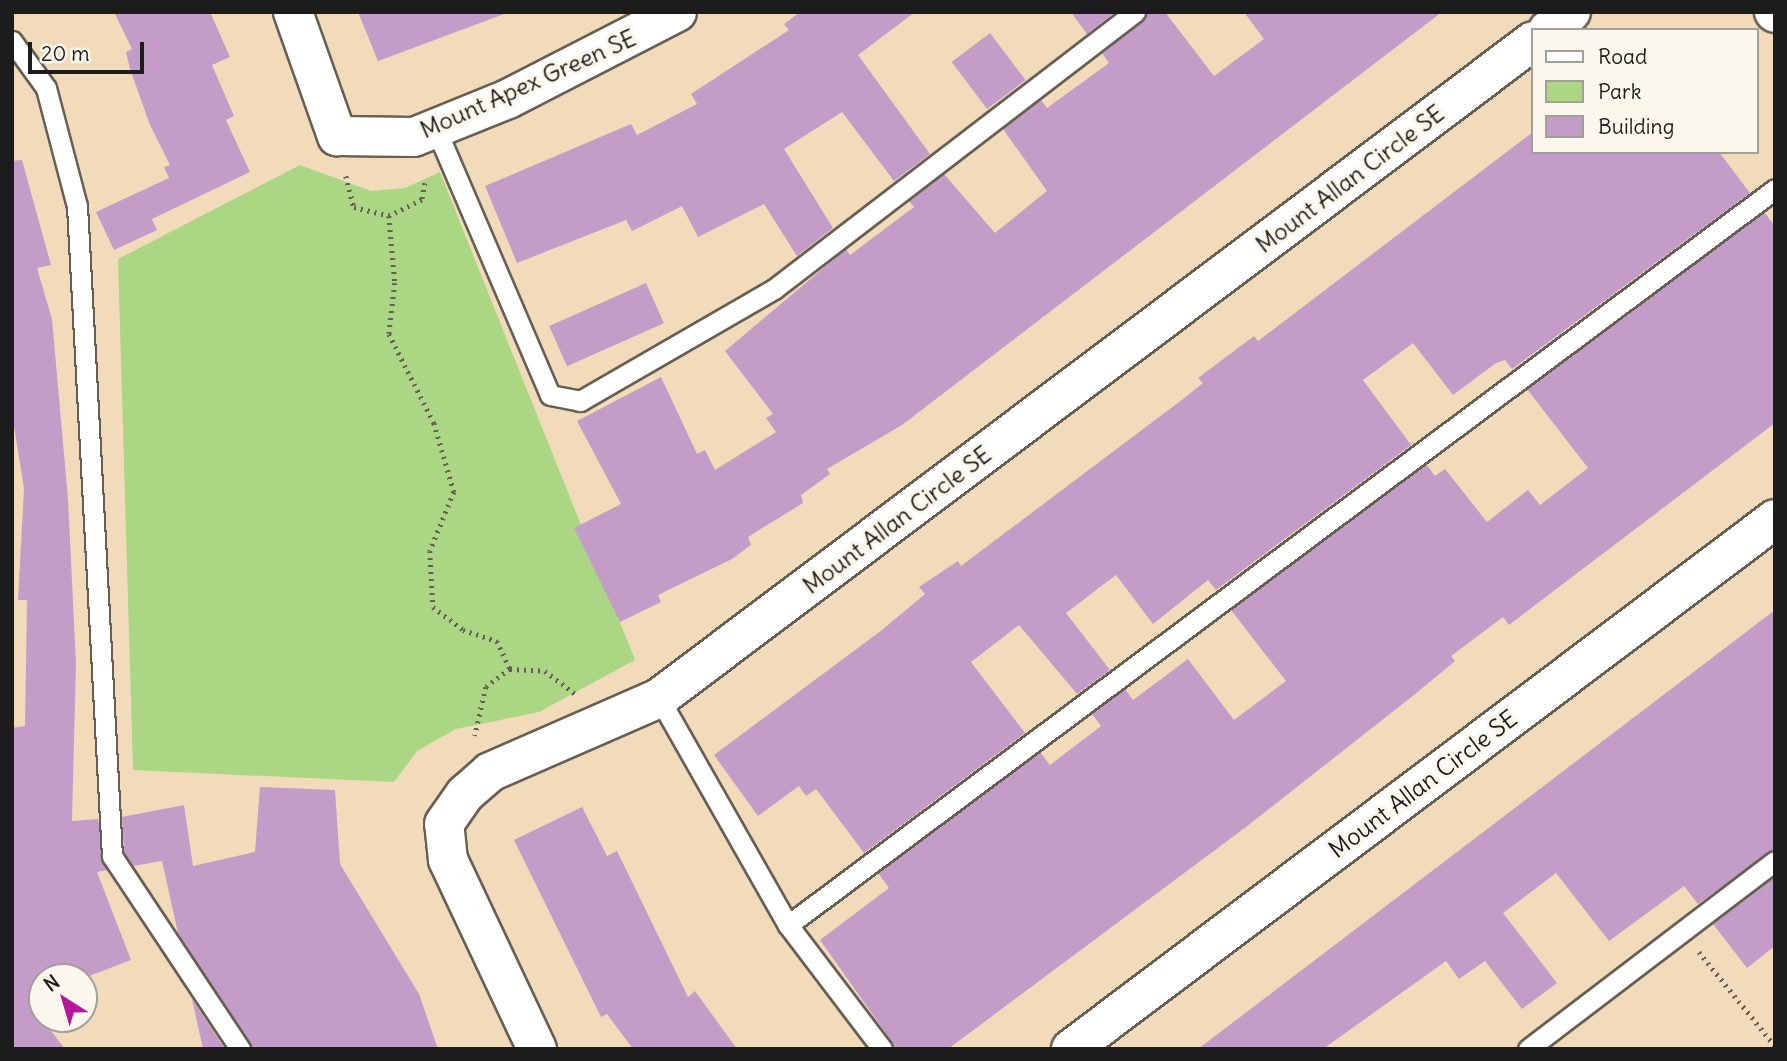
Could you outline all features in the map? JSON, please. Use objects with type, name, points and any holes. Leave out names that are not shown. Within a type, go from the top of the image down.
[{"type":"street","points":[[293,12],[337,136]]},
{"type":"street","name":"Mount Apex Green SE","points":[[337,136],[425,133],[677,12]]},
{"type":"street","points":[[1551,28],[1571,12]]},
{"type":"street","name":"Mount Allan Circle SE","points":[[537,1049],[448,860],[444,824],[490,772],[659,698],[1532,42]]},
{"type":"street","name":"Mount Allan Circle SE","points":[[1071,1049],[1775,519]]},
{"type":"lane","points":[[425,133],[550,395],[580,401],[774,289],[1135,12]]},
{"type":"lane","points":[[12,41],[46,88],[77,206],[112,856],[240,1049]]},
{"type":"lane","points":[[788,925],[1775,189]]},
{"type":"lane","points":[[659,698],[788,925],[882,1049]]},
{"type":"lane","points":[[1528,1049],[1775,861]]},
{"type":"path","points":[[337,136],[354,207],[389,216],[422,200],[429,170],[425,133]]},
{"type":"path","points":[[389,216],[395,283],[389,334],[434,423],[454,492],[430,551],[433,607],[463,630],[497,641],[510,669]]},
{"type":"path","points":[[490,772],[475,735],[486,687],[510,669],[545,671],[580,699],[596,725]]},
{"type":"path","points":[[1681,930],[1775,1046]]},
{"type":"green space","points":[[300,165],[371,191],[405,188],[440,172],[635,660],[539,712],[456,729],[417,751],[394,782],[133,770],[118,259]]},
{"type":"building","points":[[114,12],[210,12],[230,57],[212,65],[234,116],[226,120],[250,172],[152,219],[157,230],[114,250],[96,212],[169,178],[164,167],[170,165],[150,125],[130,69],[126,52],[132,49]]},
{"type":"building","points":[[358,12],[507,12],[507,13],[378,61]]},
{"type":"building","points":[[800,12],[915,12],[858,55],[930,154],[894,181],[842,112],[784,149],[833,228],[797,256],[764,204],[698,237],[682,206],[632,231],[626,220],[517,263],[485,186],[631,124],[637,135],[697,104],[691,94],[789,30],[784,24]]},
{"type":"building","points":[[1071,12],[1115,12],[1087,34]]},
{"type":"building","points":[[1147,12],[1165,12],[1214,76],[1264,39],[1244,12],[1442,12],[902,425],[827,469],[830,474],[801,495],[803,503],[748,537],[751,545],[732,559],[658,595],[661,602],[620,622],[574,528],[621,504],[577,421],[661,377],[697,454],[705,450],[715,470],[776,432],[766,418],[773,414],[725,351],[846,249],[850,255],[914,207],[909,201],[944,174],[995,233],[1047,191],[1003,129],[1041,100],[1047,108],[1109,63],[1102,53]]},
{"type":"building","points":[[990,33],[1026,80],[987,109],[952,62]]},
{"type":"building","points":[[1532,133],[1532,154],[1721,154],[1750,193],[1512,369],[1505,360],[1496,363],[1453,395],[1413,343],[1363,380],[1411,445],[1216,590],[1208,580],[1153,624],[1116,575],[1066,613],[1110,670],[1077,694],[1019,625],[971,662],[1025,733],[864,853],[816,789],[806,796],[799,786],[758,816],[714,755],[882,630],[925,594],[919,587],[958,561],[961,566],[1183,399],[1203,383],[1198,378],[1254,336],[1258,341]]},
{"type":"building","points":[[22,160],[51,265],[37,268],[52,319],[68,499],[76,664],[72,821],[98,819],[107,870],[97,872],[131,960],[98,973],[98,963],[28,963],[28,1033],[53,1033],[65,1049],[12,1049],[12,728],[25,726],[27,600],[18,600],[24,489],[12,413],[12,161]]},
{"type":"building","points":[[1764,212],[1775,226],[1775,423],[1509,625],[1503,617],[1451,656],[1455,661],[1246,827],[948,1049],[897,1049],[820,940],[889,888],[878,873],[1040,752],[1050,765],[1101,726],[1092,714],[1125,689],[1133,700],[1188,659],[1234,720],[1286,681],[1231,610],[1426,464],[1435,476],[1445,469],[1487,522],[1528,490],[1540,505],[1588,468],[1527,389]]},
{"type":"building","points":[[646,283],[664,323],[567,366],[549,326]]},
{"type":"building","points":[[1775,610],[1775,849],[1698,904],[1684,886],[1609,941],[1556,873],[1503,913],[1557,983],[1522,1009],[1485,961],[1459,979],[1446,961],[1323,1049],[1198,1049]]},
{"type":"building","points":[[260,787],[335,790],[340,864],[419,994],[438,1049],[252,1049],[178,933],[162,861],[133,866],[124,852],[122,817],[184,805],[193,866],[255,852]]},
{"type":"building","points":[[582,807],[607,856],[617,851],[688,997],[695,991],[737,1049],[633,1049],[607,1014],[601,1017],[514,840]]},
{"type":"building","points":[[1775,877],[1775,946],[1747,968],[1713,924]]},
{"type":"building","points":[[192,999],[225,1049],[203,1049]]}]
